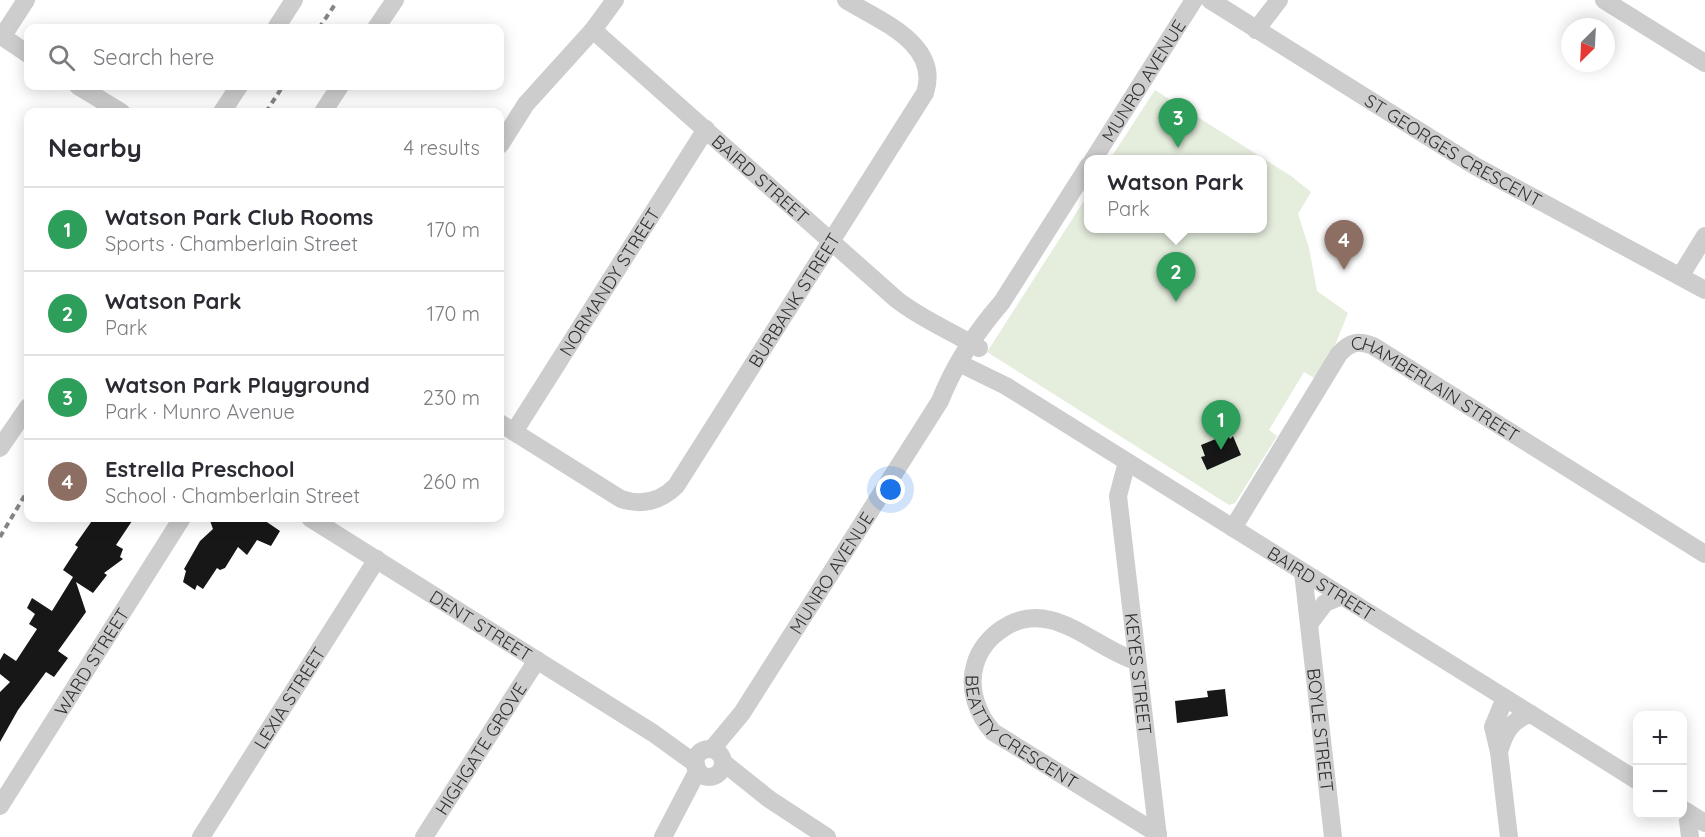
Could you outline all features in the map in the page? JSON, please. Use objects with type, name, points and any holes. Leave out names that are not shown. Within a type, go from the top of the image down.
[{"type":"street","points":[[24,51],[1,36],[26,0]]},
{"type":"street","points":[[279,24],[294,0]]},
{"type":"street","points":[[379,24],[395,0]]},
{"type":"street","points":[[504,139],[526,104],[593,30],[615,0]]},
{"type":"street","name":"BURBANK STREET","points":[[507,428],[621,499],[638,503],[650,501],[669,493],[676,486],[925,93],[928,77],[925,59],[915,44],[846,0]]},
{"type":"street","name":"MUNRO AVENUE","points":[[1096,155],[1194,0]]},
{"type":"street","name":"ST GEORGES CRESCENT","points":[[1210,0],[1475,166],[1681,275],[1705,290]]},
{"type":"street","points":[[1256,30],[1279,0]]},
{"type":"street","points":[[1604,0],[1705,63]]},
{"type":"street","name":"BAIRD STREET","points":[[593,30],[901,303],[930,322],[1006,386],[1633,778]]},
{"type":"street","points":[[85,90],[114,108]]},
{"type":"street","points":[[225,108],[236,90]]},
{"type":"street","points":[[326,108],[337,90]]},
{"type":"street","name":"NORMANDY STREET","points":[[507,428],[706,129]]},
{"type":"street","name":"MUNRO AVENUE","points":[[663,837],[1084,173]]},
{"type":"street","points":[[1681,275],[1705,236]]},
{"type":"street","name":"CHAMBERLAIN STREET","points":[[1233,528],[1339,354],[1348,345],[1359,342],[1373,346],[1705,554]]},
{"type":"street","points":[[0,448],[24,413]]},
{"type":"street","name":"KEYES STREET","points":[[1134,466],[1121,510],[1136,660],[1158,836]]},
{"type":"street","name":"WARD STREET","points":[[0,806],[179,522]]},
{"type":"street","name":"DENT STREET","points":[[316,522],[653,733],[710,763],[827,837]]},
{"type":"street","name":"LEXIA STREET","points":[[201,837],[376,559]]},
{"type":"street","name":"BOYLE STREET","points":[[1303,572],[1333,837]]},
{"type":"street","points":[[1309,624],[1325,603],[1342,596]]},
{"type":"street","name":"BEATTY CRESCENT","points":[[1136,660],[1116,653],[1061,622],[1050,618],[1030,618],[1008,625],[991,638],[977,660],[972,687],[981,717],[993,732],[1158,836]]},
{"type":"street","name":"HIGHGATE GROVE","points":[[424,837],[537,660]]},
{"type":"street","points":[[1505,698],[1493,727],[1499,752],[1509,837]]},
{"type":"street","points":[[1499,752],[1512,724],[1521,716],[1531,714]]},
{"type":"street","points":[[1687,812],[1705,823]]},
{"type":"street","points":[[1687,819],[1690,837]]},
{"type":"green space","points":[[1155,90],[1258,155],[1113,155]]},
{"type":"green space","points":[[1267,161],[1311,192],[1298,214],[1309,248],[1317,291],[1348,313],[1335,345],[1314,378],[1304,372],[1269,430],[1277,436],[1235,503],[1229,505],[987,352],[1084,201],[1084,233],[1267,233]]},
{"type":"building","points":[[1228,434],[1230,439],[1233,436],[1241,455],[1207,470],[1201,457],[1205,456],[1201,445]]},
{"type":"building","points":[[91,522],[131,522],[116,545],[123,549],[120,557],[123,559],[104,573],[107,575],[93,593],[76,582],[86,612],[58,651],[68,658],[54,677],[46,672],[18,710],[0,742],[0,692],[10,682],[0,674],[0,660],[4,653],[16,661],[37,629],[29,624],[35,614],[27,608],[32,598],[52,611],[73,577],[63,570],[78,547],[75,545]]},
{"type":"building","points":[[210,522],[267,522],[280,531],[271,546],[257,540],[247,555],[238,547],[225,568],[220,570],[217,568],[203,589],[197,585],[195,590],[183,582],[186,571],[184,569],[200,541],[213,529]]},
{"type":"building","points":[[1225,689],[1228,716],[1177,723],[1175,701],[1208,697],[1207,691]]},
{"type":"railway","points":[[322,24],[336,3]]},
{"type":"railway","points":[[269,108],[280,90]]},
{"type":"railway","points":[[0,537],[24,497]]},
{"type":"place","name":"Watson Park Playground","points":[[1178,148]]},
{"type":"place","name":"Estrella Preschool","points":[[1344,270]]},
{"type":"place","name":"Watson Park","points":[[1176,302]]},
{"type":"place","name":"Watson Park Club Rooms","points":[[1221,450]]}]
